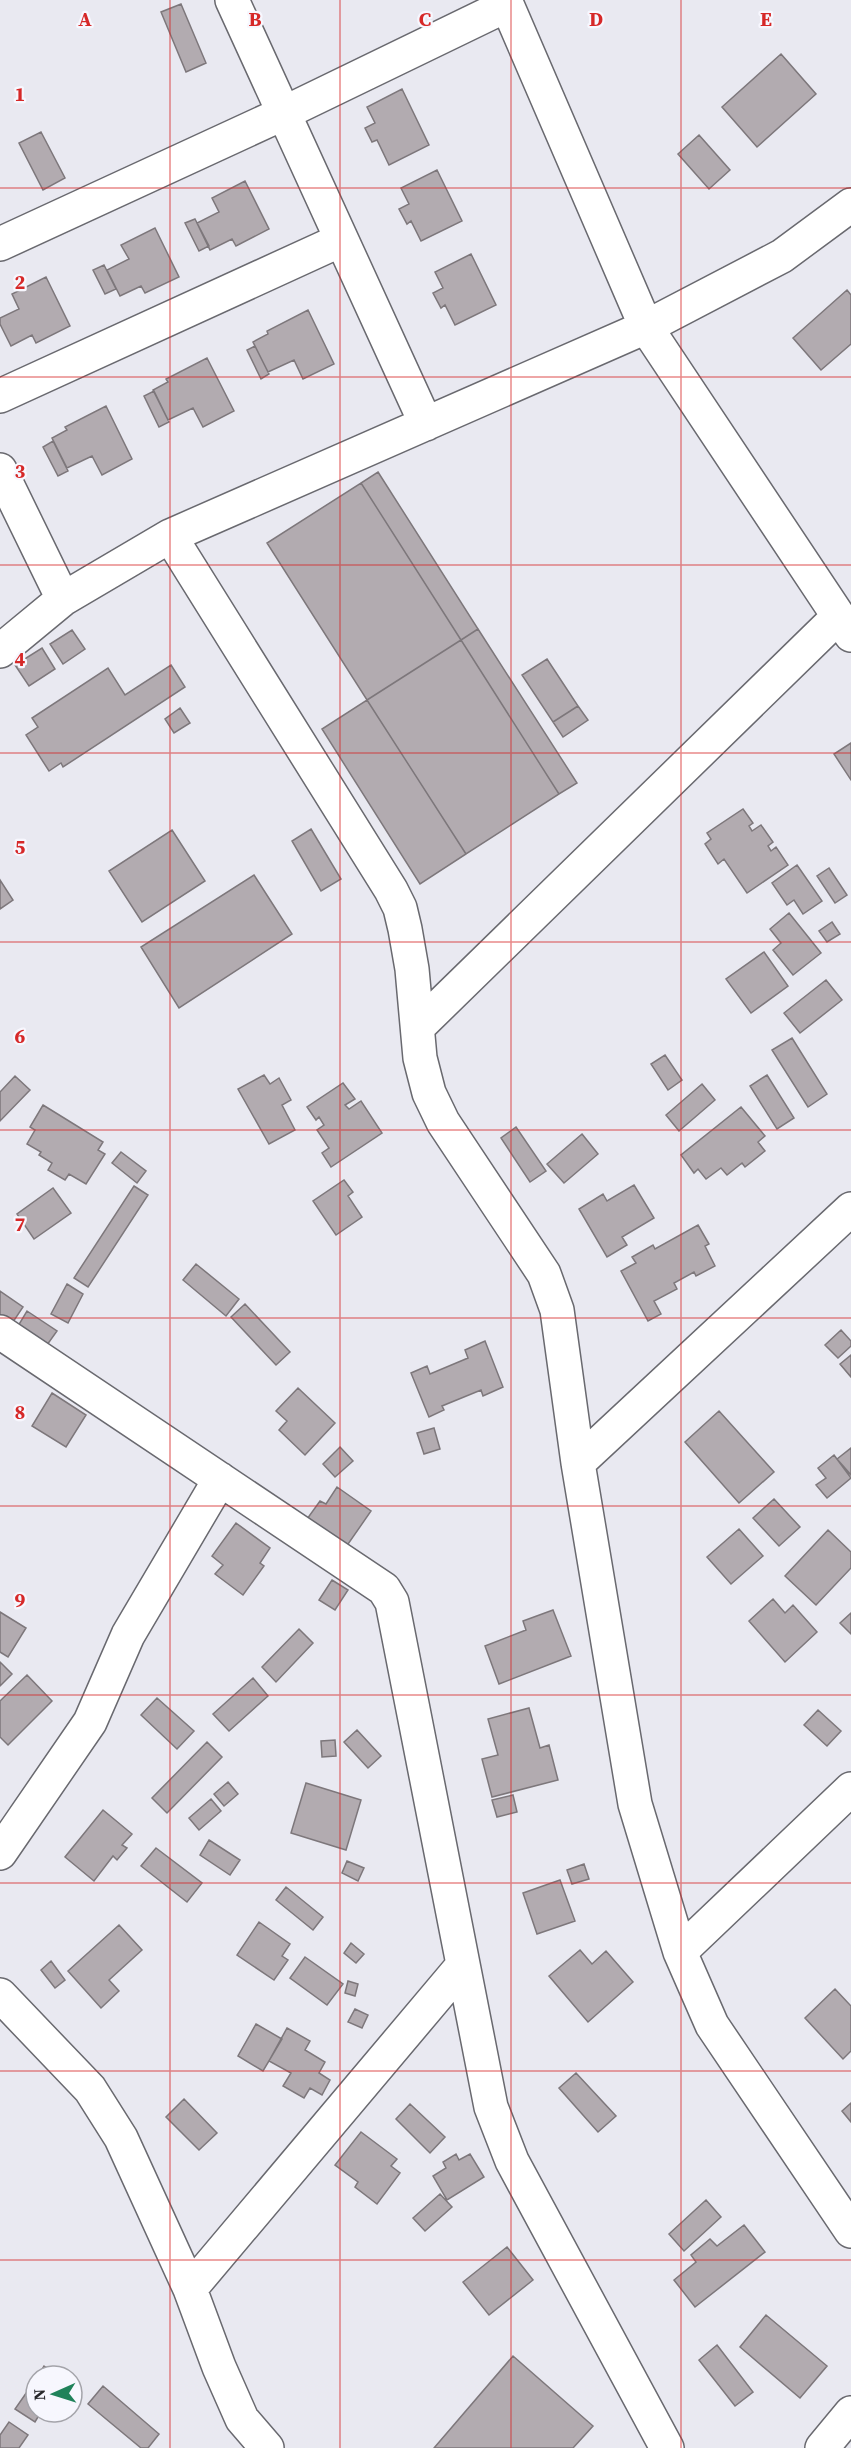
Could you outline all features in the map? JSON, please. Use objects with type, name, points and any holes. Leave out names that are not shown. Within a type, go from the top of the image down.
[{"type":"street","points":[[232,0],[282,114],[426,424]]},
{"type":"street","points":[[0,244],[282,114],[506,2],[646,327],[845,626],[417,1027]]},
{"type":"street","points":[[0,651],[63,599],[170,536],[646,327],[782,256],[851,205]]},
{"type":"street","points":[[0,396],[341,240]]},
{"type":"street","points":[[0,470],[63,599]]},
{"type":"street","points":[[170,536],[391,890],[400,908],[412,969],[420,1058],[429,1093],[443,1122],[544,1274],[557,1310],[578,1463],[635,1804],[680,1952],[712,2025],[851,2231]]},
{"type":"street","points":[[578,1463],[851,1209]]},
{"type":"street","points":[[0,1332],[384,1589],[392,1602],[491,2107],[512,2161],[668,2448]]},
{"type":"street","points":[[0,1853],[90,1722],[128,1635],[220,1479]]},
{"type":"street","points":[[680,1952],[851,1789]]},
{"type":"street","points":[[190,2289],[463,1965]]},
{"type":"street","points":[[0,1995],[90,2089],[121,2138],[190,2289],[219,2367],[242,2419],[267,2448]]},
{"type":"street","points":[[822,2448],[851,2413]]},
{"type":"building","points":[[181,4],[206,63],[186,72],[161,12]]},
{"type":"building","points":[[781,54],[816,94],[757,147],[722,107]]},
{"type":"building","points":[[402,89],[429,145],[389,165],[377,140],[372,142],[365,128],[375,123],[367,107]]},
{"type":"building","points":[[41,132],[65,178],[43,190],[19,143]]},
{"type":"building","points":[[699,135],[730,170],[709,189],[678,154]]},
{"type":"building","points":[[437,170],[462,221],[421,241],[411,221],[407,224],[399,209],[409,204],[401,188]]},
{"type":"building","points":[[245,181],[269,229],[236,246],[232,239],[210,250],[197,223],[219,212],[212,198]]},
{"type":"building","points":[[195,219],[209,246],[199,251],[185,223]]},
{"type":"building","points":[[155,228],[179,277],[145,293],[141,286],[120,296],[107,270],[129,259],[121,245]]},
{"type":"building","points":[[471,254],[496,305],[455,325],[445,305],[441,308],[433,293],[443,288],[435,272]]},
{"type":"building","points":[[104,265],[116,289],[105,294],[93,270]]},
{"type":"building","points":[[46,277],[70,326],[36,343],[32,335],[11,346],[0,324],[0,318],[19,309],[12,294]]},
{"type":"building","points":[[847,290],[851,295],[851,344],[821,370],[793,338]]},
{"type":"building","points":[[308,310],[334,364],[303,379],[294,360],[268,372],[253,342],[268,334],[267,331]]},
{"type":"building","points":[[255,346],[269,374],[261,379],[247,350]]},
{"type":"building","points":[[207,358],[234,411],[203,427],[193,408],[168,420],[153,390],[168,382],[166,379]]},
{"type":"building","points":[[154,391],[169,422],[159,427],[144,396]]},
{"type":"building","points":[[106,406],[132,459],[102,475],[92,456],[67,468],[52,438],[67,430],[65,427]]},
{"type":"building","points":[[53,441],[68,471],[58,476],[43,447]]},
{"type":"building","points":[[378,472],[478,629],[461,640],[361,483]]},
{"type":"building","points":[[361,483],[461,640],[367,700],[267,543]]},
{"type":"building","points":[[478,629],[577,783],[559,794],[461,640]]},
{"type":"building","points":[[72,630],[85,649],[63,664],[50,644]]},
{"type":"building","points":[[461,640],[559,794],[466,854],[367,700]]},
{"type":"building","points":[[42,648],[55,669],[29,686],[15,665]]},
{"type":"building","points":[[547,659],[578,706],[553,722],[522,675]]},
{"type":"building","points":[[171,665],[185,687],[63,767],[61,763],[49,771],[26,735],[38,727],[32,718],[108,668],[125,695]]},
{"type":"building","points":[[367,700],[466,854],[420,884],[322,729]]},
{"type":"building","points":[[578,706],[588,720],[563,737],[553,722]]},
{"type":"building","points":[[180,708],[190,723],[174,733],[165,719]]},
{"type":"building","points":[[851,743],[851,780],[834,754]]},
{"type":"building","points":[[743,809],[753,823],[749,826],[752,831],[761,825],[773,842],[768,846],[771,851],[776,847],[788,865],[747,893],[724,859],[718,864],[705,844],[711,839],[707,833]]},
{"type":"building","points":[[311,829],[341,879],[321,891],[292,841]]},
{"type":"building","points":[[172,830],[205,881],[142,922],[109,871]]},
{"type":"building","points":[[797,865],[822,901],[803,914],[794,900],[787,905],[772,883]]},
{"type":"building","points":[[829,868],[847,895],[835,903],[817,876]]},
{"type":"building","points":[[254,875],[292,934],[179,1008],[141,947]]},
{"type":"building","points":[[0,880],[13,900],[0,909]]},
{"type":"building","points":[[789,913],[821,953],[793,975],[773,950],[781,943],[770,929]]},
{"type":"building","points":[[832,922],[840,934],[827,942],[819,931]]},
{"type":"building","points":[[764,952],[788,986],[751,1013],[726,979]]},
{"type":"building","points":[[826,980],[842,1000],[800,1033],[784,1013]]},
{"type":"building","points":[[792,1038],[827,1094],[808,1107],[772,1050]]},
{"type":"building","points":[[665,1055],[682,1080],[668,1090],[651,1064]]},
{"type":"building","points":[[264,1075],[270,1084],[279,1078],[291,1100],[282,1105],[295,1130],[269,1144],[238,1089]]},
{"type":"building","points":[[767,1075],[794,1118],[777,1129],[750,1086]]},
{"type":"building","points":[[15,1076],[30,1090],[0,1121],[0,1092]]},
{"type":"building","points":[[343,1083],[355,1099],[345,1105],[349,1109],[361,1101],[382,1133],[331,1167],[322,1153],[329,1148],[317,1130],[324,1125],[319,1117],[316,1120],[307,1107]]},
{"type":"building","points":[[702,1084],[715,1100],[679,1131],[666,1115]]},
{"type":"building","points":[[43,1105],[103,1142],[98,1150],[105,1154],[86,1184],[69,1174],[65,1180],[48,1170],[52,1163],[39,1155],[41,1152],[27,1144],[35,1130],[30,1127]]},
{"type":"building","points":[[741,1107],[765,1136],[758,1142],[765,1151],[745,1167],[742,1163],[727,1175],[721,1168],[706,1179],[698,1169],[694,1173],[681,1155]]},
{"type":"building","points":[[516,1127],[546,1171],[530,1182],[501,1138]]},
{"type":"building","points":[[582,1134],[598,1154],[564,1183],[547,1164]]},
{"type":"building","points":[[121,1152],[146,1171],[137,1183],[112,1163]]},
{"type":"building","points":[[344,1180],[353,1192],[348,1196],[362,1217],[336,1235],[313,1201]]},
{"type":"building","points":[[634,1185],[654,1218],[622,1237],[627,1245],[607,1257],[579,1209],[603,1194],[607,1201]]},
{"type":"building","points":[[134,1186],[148,1195],[88,1287],[74,1278]]},
{"type":"building","points":[[53,1188],[71,1213],[34,1239],[17,1214]]},
{"type":"building","points":[[698,1225],[709,1244],[705,1246],[715,1266],[696,1276],[694,1272],[674,1283],[677,1289],[654,1301],[661,1314],[648,1321],[621,1271],[636,1263],[632,1257],[653,1245],[655,1249]]},
{"type":"building","points":[[196,1264],[239,1299],[226,1316],[183,1280]]},
{"type":"building","points":[[67,1284],[83,1294],[68,1323],[51,1314]]},
{"type":"building","points":[[0,1291],[23,1307],[11,1325],[0,1317]]},
{"type":"building","points":[[245,1304],[290,1352],[276,1365],[231,1317]]},
{"type":"building","points":[[27,1311],[57,1331],[47,1345],[18,1326]]},
{"type":"building","points":[[841,1330],[851,1341],[851,1346],[838,1358],[825,1345]]},
{"type":"building","points":[[485,1341],[503,1387],[483,1396],[481,1390],[442,1406],[444,1410],[429,1417],[411,1373],[427,1366],[430,1374],[468,1358],[465,1350]]},
{"type":"building","points":[[851,1355],[851,1377],[840,1364]]},
{"type":"building","points":[[298,1388],[335,1423],[305,1455],[279,1430],[287,1421],[276,1411]]},
{"type":"building","points":[[52,1393],[86,1415],[66,1447],[32,1426]]},
{"type":"building","points":[[719,1411],[774,1472],[739,1503],[685,1442]]},
{"type":"building","points":[[434,1428],[440,1449],[424,1454],[417,1433]]},
{"type":"building","points":[[340,1447],[353,1461],[335,1477],[323,1464]]},
{"type":"building","points":[[851,1448],[851,1475],[837,1459]]},
{"type":"building","points":[[834,1455],[851,1478],[827,1498],[816,1485],[826,1478],[818,1468]]},
{"type":"building","points":[[337,1487],[371,1511],[346,1547],[307,1519],[320,1501],[326,1504]]},
{"type":"building","points":[[774,1499],[800,1527],[779,1546],[753,1518]]},
{"type":"building","points":[[236,1523],[270,1548],[260,1563],[264,1566],[243,1595],[215,1574],[223,1565],[212,1556]]},
{"type":"building","points":[[739,1529],[763,1556],[731,1584],[707,1557]]},
{"type":"building","points":[[828,1530],[851,1552],[851,1568],[816,1605],[785,1576]]},
{"type":"building","points":[[332,1580],[348,1590],[335,1610],[319,1600]]},
{"type":"building","points":[[773,1599],[785,1613],[793,1605],[817,1632],[785,1662],[749,1621]]},
{"type":"building","points":[[553,1610],[571,1656],[499,1684],[485,1646],[526,1630],[523,1621]]},
{"type":"building","points":[[0,1612],[26,1628],[8,1657],[0,1652]]},
{"type":"building","points":[[851,1613],[851,1634],[840,1623]]},
{"type":"building","points":[[299,1629],[313,1643],[276,1682],[262,1667]]},
{"type":"building","points":[[0,1662],[12,1674],[0,1686]]},
{"type":"building","points":[[27,1675],[52,1701],[8,1745],[0,1737],[0,1701]]},
{"type":"building","points":[[253,1678],[268,1696],[229,1731],[213,1714]]},
{"type":"building","points":[[157,1698],[194,1731],[177,1749],[141,1715]]},
{"type":"building","points":[[529,1708],[540,1748],[549,1745],[558,1780],[492,1797],[482,1759],[498,1755],[488,1719]]},
{"type":"building","points":[[818,1710],[841,1731],[827,1746],[804,1725]]},
{"type":"building","points":[[357,1730],[381,1756],[368,1768],[344,1742]]},
{"type":"building","points":[[335,1740],[336,1756],[322,1757],[321,1741]]},
{"type":"building","points":[[207,1742],[222,1757],[167,1813],[152,1798]]},
{"type":"building","points":[[228,1782],[238,1794],[224,1806],[214,1794]]},
{"type":"building","points":[[306,1783],[361,1800],[346,1850],[291,1833]]},
{"type":"building","points":[[513,1795],[517,1812],[497,1817],[492,1800]]},
{"type":"building","points":[[211,1799],[221,1811],[199,1830],[189,1818]]},
{"type":"building","points":[[103,1810],[132,1834],[122,1845],[127,1848],[117,1860],[113,1856],[94,1881],[65,1857]]},
{"type":"building","points":[[209,1840],[240,1860],[230,1875],[200,1855]]},
{"type":"building","points":[[156,1848],[202,1883],[187,1902],[141,1866]]},
{"type":"building","points":[[347,1861],[364,1868],[358,1881],[342,1873]]},
{"type":"building","points":[[584,1864],[589,1879],[572,1884],[567,1870]]},
{"type":"building","points":[[560,1880],[575,1921],[537,1934],[523,1893]]},
{"type":"building","points":[[286,1887],[323,1917],[313,1930],[276,1900]]},
{"type":"building","points":[[259,1922],[290,1944],[282,1956],[288,1960],[274,1980],[237,1955]]},
{"type":"building","points":[[119,1925],[142,1950],[109,1980],[119,1991],[101,2008],[68,1971]]},
{"type":"building","points":[[351,1943],[364,1954],[356,1963],[344,1953]]},
{"type":"building","points":[[580,1950],[592,1964],[606,1951],[633,1982],[588,2022],[549,1976]]},
{"type":"building","points":[[305,1957],[343,1984],[327,2005],[290,1978]]},
{"type":"building","points":[[51,1961],[65,1980],[55,1988],[41,1970]]},
{"type":"building","points":[[348,1981],[358,1984],[355,1996],[345,1993]]},
{"type":"building","points":[[835,1989],[851,2006],[851,2051],[843,2059],[805,2018]]},
{"type":"building","points":[[355,2009],[368,2015],[362,2028],[348,2022]]},
{"type":"building","points":[[256,2024],[282,2039],[263,2071],[238,2056]]},
{"type":"building","points":[[287,2028],[310,2041],[305,2050],[325,2062],[319,2073],[330,2080],[322,2095],[310,2088],[304,2098],[283,2086],[291,2073],[269,2061]]},
{"type":"building","points":[[576,2073],[616,2116],[598,2132],[559,2088]]},
{"type":"building","points":[[184,2099],[217,2133],[199,2150],[166,2117]]},
{"type":"building","points":[[851,2103],[851,2122],[842,2111]]},
{"type":"building","points":[[410,2104],[445,2137],[430,2153],[396,2119]]},
{"type":"building","points":[[361,2132],[397,2159],[391,2166],[400,2173],[377,2204],[355,2187],[358,2182],[335,2165]]},
{"type":"building","points":[[456,2154],[459,2160],[470,2154],[484,2177],[447,2200],[433,2176],[446,2168],[443,2162]]},
{"type":"building","points":[[440,2194],[452,2207],[425,2231],[413,2218]]},
{"type":"building","points":[[706,2200],[721,2217],[684,2251],[669,2234]]},
{"type":"building","points":[[744,2225],[765,2252],[695,2307],[674,2280],[696,2262],[691,2255],[710,2239],[717,2246]]},
{"type":"building","points":[[507,2247],[533,2280],[489,2315],[463,2282]]},
{"type":"building","points":[[766,2315],[827,2366],[800,2398],[740,2347]]},
{"type":"building","points":[[717,2345],[753,2392],[735,2406],[699,2360]]},
{"type":"building","points":[[513,2356],[593,2426],[573,2448],[434,2448]]},
{"type":"building","points":[[103,2386],[159,2434],[148,2448],[141,2448],[88,2404]]},
{"type":"building","points":[[24,2396],[24,2415],[15,2409]]},
{"type":"building","points":[[9,2422],[28,2435],[19,2448],[0,2448],[0,2435]]}]
